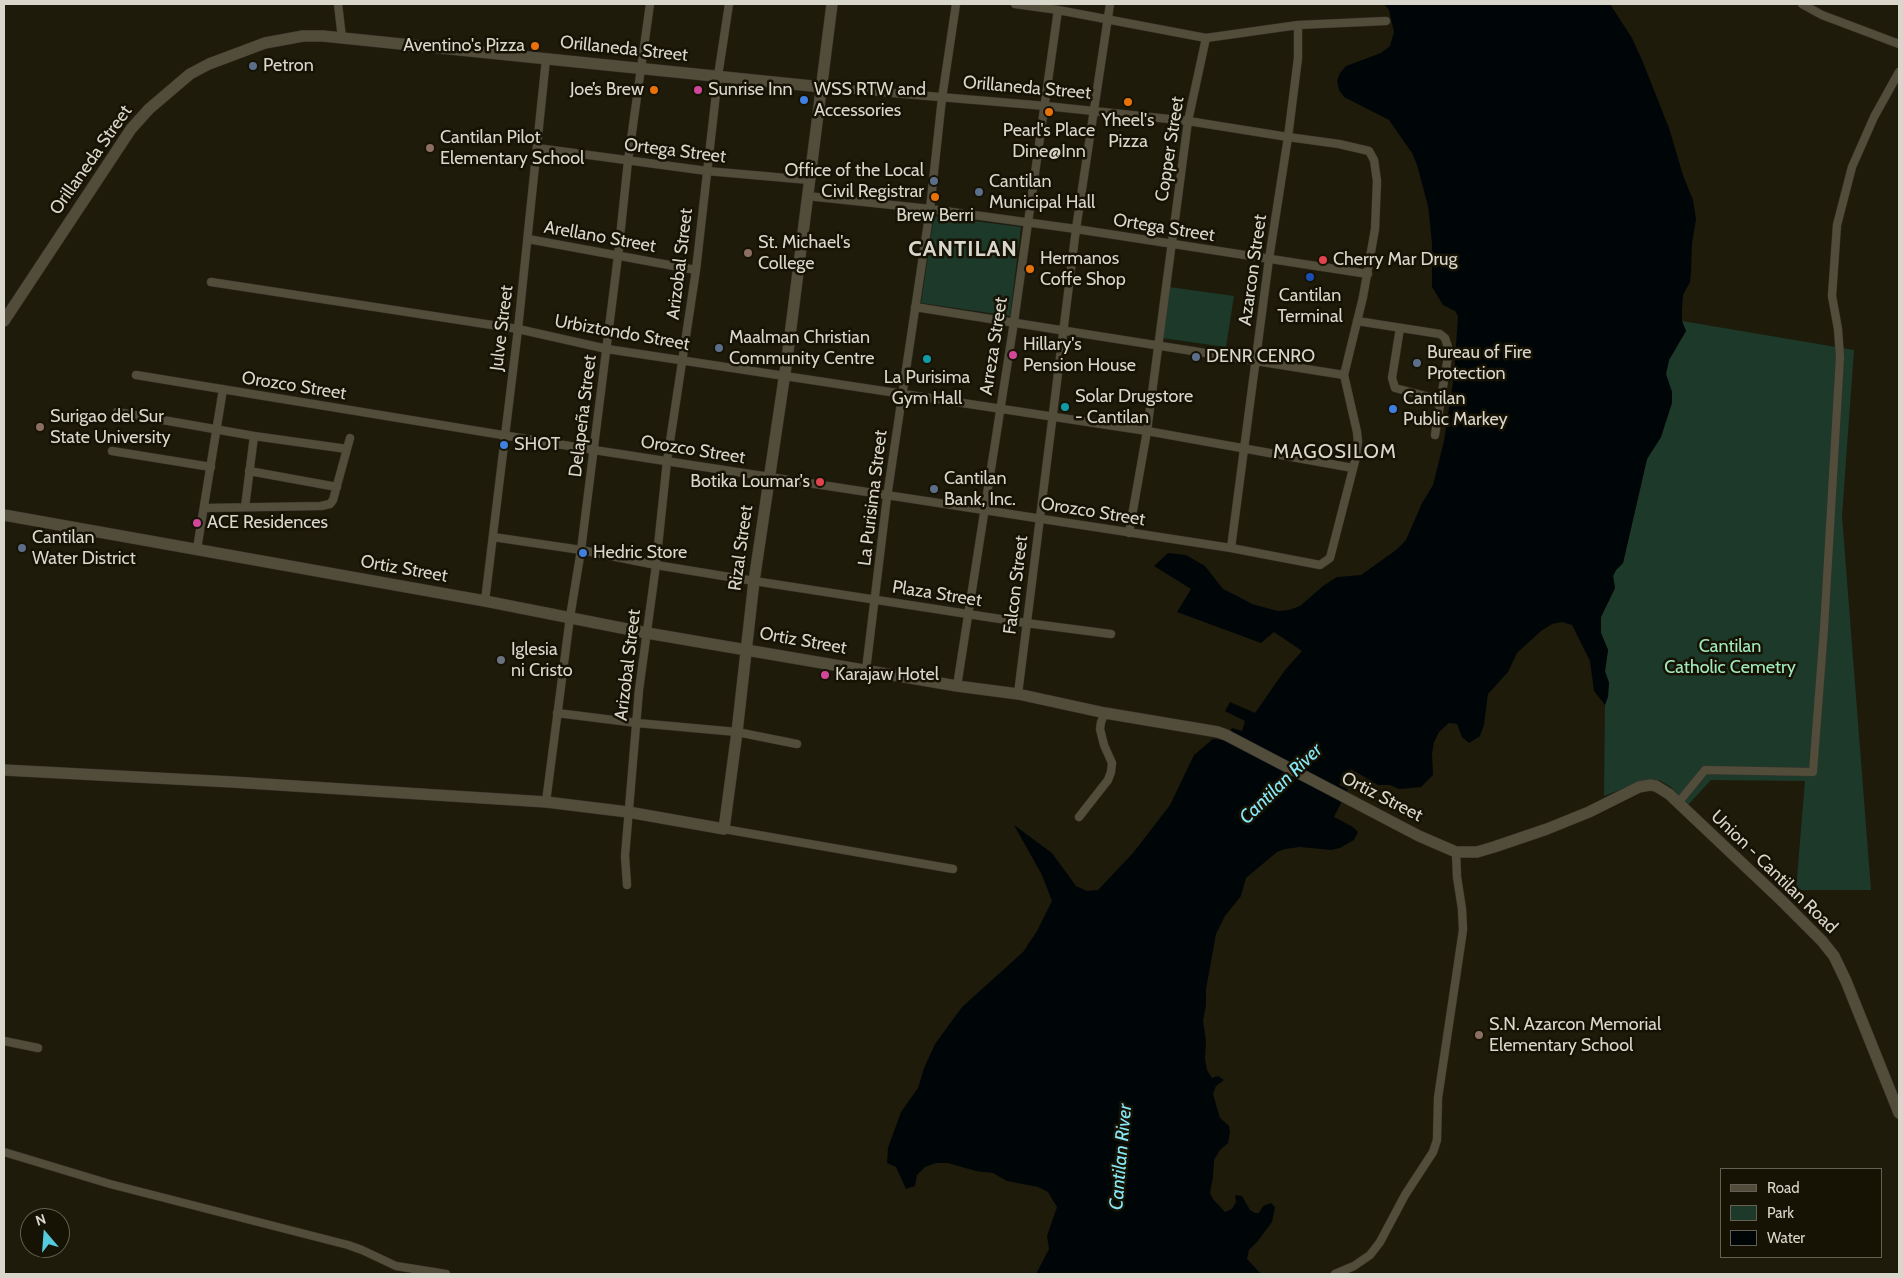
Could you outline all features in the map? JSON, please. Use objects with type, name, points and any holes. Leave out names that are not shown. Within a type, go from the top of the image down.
[{"type":"street","points":[[338,4],[342,38]]},
{"type":"street","name":"Delapeña Street","points":[[546,802],[570,617],[581,550],[607,348],[628,161],[650,4]]},
{"type":"street","name":"Arizobal Street","points":[[627,885],[625,856],[628,812],[646,633],[656,565],[667,461],[696,270],[706,171],[728,4]]},
{"type":"street","name":"Rizal Street","points":[[724,829],[738,732],[754,581],[784,376],[832,4]]},
{"type":"street","name":"La Purisima Street","points":[[866,670],[887,497],[930,209],[942,98],[956,4]]},
{"type":"street","points":[[1015,4],[1058,10],[1206,38],[1298,25],[1386,21]]},
{"type":"street","name":"Falcon Street","points":[[1018,694],[1076,229],[1110,4]]},
{"type":"street","points":[[1802,4],[1822,15],[1899,44]]},
{"type":"street","name":"Arreza Street","points":[[957,686],[970,614],[1014,322],[1046,106],[1058,10]]},
{"type":"street","name":"Azarcon Street","points":[[1231,548],[1268,259],[1288,138],[1298,58],[1298,25]]},
{"type":"street","name":"Orillaneda Street","points":[[4,321],[131,129],[169,91],[190,74],[209,64],[265,43],[303,36],[342,38],[822,87],[1046,106],[1188,121],[1288,138],[1339,144],[1369,151],[1374,160],[1377,181],[1377,204],[1368,274]]},
{"type":"street","name":"Copper Street","points":[[1129,533],[1147,431],[1188,121],[1206,38]]},
{"type":"street","name":"Julve Street","points":[[485,601],[518,329],[546,59]]},
{"type":"street","points":[[1678,803],[1704,770],[1813,772],[1840,357],[1838,329],[1832,296],[1837,225],[1852,167],[1874,118],[1899,72]]},
{"type":"street","name":"Ortega Street","points":[[537,148],[706,171],[809,180]]},
{"type":"street","name":"Ortega Street","points":[[807,196],[1028,222],[1368,274]]},
{"type":"street","name":"Arellano Street","points":[[528,239],[696,270]]},
{"type":"street","points":[[915,307],[1344,375],[1368,274]]},
{"type":"street","name":"Urbiztondo Street","points":[[211,282],[518,329],[607,348],[1000,407],[1053,418],[1147,431],[1353,468]]},
{"type":"street","points":[[1357,321],[1440,334],[1445,338],[1448,350],[1435,435]]},
{"type":"street","points":[[1400,328],[1392,378],[1395,388],[1441,400]]},
{"type":"street","name":"Orozco Street","points":[[136,375],[887,497],[1231,548],[1320,565],[1330,558],[1334,549],[1356,461],[1357,432],[1344,375]]},
{"type":"street","points":[[198,549],[223,389]]},
{"type":"street","points":[[117,412],[216,430],[347,449]]},
{"type":"street","points":[[245,507],[254,436]]},
{"type":"street","points":[[204,508],[328,505],[333,500],[350,438]]},
{"type":"street","points":[[112,451],[211,466]]},
{"type":"street","points":[[249,471],[337,487]]},
{"type":"street","name":"Ortiz Street","points":[[4,515],[485,601],[646,633],[957,686],[1018,694],[1105,713],[1226,735],[1419,836],[1456,852],[1477,852],[1539,832],[1589,812],[1638,787],[1650,785]]},
{"type":"street","name":"Plaza Street","points":[[493,537],[581,550],[656,565],[754,581],[1110,634]]},
{"type":"street","points":[[557,713],[637,724],[738,732],[797,744]]},
{"type":"street","points":[[1079,817],[1108,780],[1111,772],[1112,763],[1104,745],[1100,729],[1105,713]]},
{"type":"street","points":[[4,770],[546,802],[628,812],[953,869]]},
{"type":"street","name":"Union - Cantilan Road","points":[[1650,785],[1661,788],[1678,803],[1822,940],[1834,956],[1846,981],[1899,1113]]},
{"type":"street","points":[[1335,1274],[1354,1266],[1370,1255],[1380,1242],[1433,1152],[1437,1140],[1438,1098],[1463,930],[1462,909],[1456,877],[1456,852]]},
{"type":"street","points":[[4,1041],[38,1048]]},
{"type":"street","points":[[4,1152],[110,1184],[348,1245],[396,1266],[446,1274]]},
{"type":"green space","points":[[934,216],[1021,227],[1010,316],[921,303]]},
{"type":"green space","points":[[1169,287],[1234,296],[1226,347],[1162,338]]},
{"type":"green space","name":"Cantilan Catholic Cemetry","points":[[1682,321],[1854,350],[1842,516],[1871,890],[1796,890],[1805,781],[1711,780],[1688,805],[1671,787],[1659,780],[1640,782],[1604,796],[1605,705],[1609,683],[1605,671],[1608,650],[1601,633],[1601,617],[1615,588],[1613,576],[1623,563],[1647,459],[1661,437],[1672,392],[1666,374],[1669,360],[1686,331]]},
{"type":"water","name":"Cantilan River","points":[[1384,4],[1610,4],[1632,38],[1642,60],[1669,128],[1683,175],[1693,200],[1696,219],[1692,244],[1690,282],[1683,295],[1682,310],[1682,321],[1686,331],[1669,360],[1666,374],[1672,392],[1672,403],[1661,437],[1647,459],[1623,563],[1613,576],[1615,588],[1601,617],[1601,633],[1608,650],[1605,671],[1609,683],[1608,697],[1605,705],[1594,691],[1590,661],[1572,625],[1562,622],[1552,624],[1541,631],[1517,653],[1508,672],[1488,694],[1484,725],[1480,736],[1469,743],[1462,737],[1457,724],[1449,723],[1439,732],[1434,742],[1432,753],[1433,775],[1421,787],[1399,789],[1390,785],[1378,785],[1351,769],[1339,785],[1348,789],[1334,817],[1353,827],[1358,832],[1354,840],[1340,848],[1331,850],[1300,847],[1285,849],[1277,852],[1246,878],[1241,896],[1225,916],[1216,934],[1206,989],[1203,1021],[1207,1070],[1212,1078],[1218,1076],[1224,1080],[1216,1086],[1213,1094],[1220,1118],[1229,1126],[1230,1132],[1228,1143],[1220,1150],[1214,1160],[1210,1193],[1225,1212],[1232,1209],[1236,1202],[1235,1195],[1242,1196],[1250,1210],[1255,1213],[1259,1213],[1263,1206],[1271,1203],[1275,1207],[1272,1222],[1249,1250],[1247,1259],[1261,1274],[1036,1274],[1049,1249],[1047,1236],[1057,1207],[1048,1192],[1038,1187],[1007,1181],[993,1173],[976,1171],[948,1163],[936,1163],[925,1167],[917,1175],[915,1186],[906,1189],[896,1167],[887,1163],[888,1148],[901,1112],[918,1088],[924,1068],[935,1044],[962,1007],[1023,952],[1037,931],[1052,901],[1042,875],[1014,825],[1052,853],[1076,886],[1087,891],[1098,890],[1133,853],[1170,805],[1194,755],[1213,739],[1225,740],[1232,728],[1242,731],[1245,721],[1225,711],[1230,702],[1255,713],[1285,670],[1302,651],[1274,632],[1261,643],[1177,612],[1191,589],[1154,566],[1168,553],[1186,555],[1205,566],[1223,589],[1252,604],[1278,611],[1289,610],[1300,606],[1323,586],[1337,577],[1361,575],[1396,550],[1406,540],[1422,503],[1433,485],[1444,441],[1454,376],[1458,316],[1455,311],[1443,305],[1432,287],[1432,243],[1428,206],[1412,153],[1389,120],[1344,97],[1339,90],[1337,81],[1340,73],[1346,66],[1381,53],[1390,46],[1394,32],[1389,10]]},
{"type":"place","name":"Aventino's Pizza","points":[[535,46]]},
{"type":"place","name":"Petron","points":[[253,66]]},
{"type":"place","name":"Joe’s Brew","points":[[654,90]]},
{"type":"place","name":"Sunrise Inn","points":[[698,90]]},
{"type":"place","name":"WSS RTW and Accessories","points":[[804,100]]},
{"type":"place","name":"Yheel's Pizza","points":[[1128,102]]},
{"type":"place","name":"Pearl's Place Dine@Inn","points":[[1049,112]]},
{"type":"place","name":"Cantilan Pilot Elementary School","points":[[430,148]]},
{"type":"place","name":"Office of the Local Civil Registrar","points":[[934,181]]},
{"type":"place","name":"Cantilan Municipal Hall","points":[[979,192]]},
{"type":"place","name":"Brew Berri","points":[[935,197]]},
{"type":"place","name":"St. Michael's College","points":[[748,253]]},
{"type":"place","name":"Cherry Mar Drug","points":[[1323,260]]},
{"type":"place","name":"Hermanos Coffe Shop","points":[[1030,269]]},
{"type":"place","name":"Cantilan Terminal","points":[[1310,277]]},
{"type":"place","name":"Maalman Christian Community Centre","points":[[719,348]]},
{"type":"place","name":"Hillary's Pension House","points":[[1013,355]]},
{"type":"place","name":"DENR CENRO","points":[[1196,357]]},
{"type":"place","name":"La Purisima Gym Hall","points":[[927,359]]},
{"type":"place","name":"Bureau of Fire Protection","points":[[1417,363]]},
{"type":"place","name":"Solar Drugstore - Cantilan","points":[[1065,407]]},
{"type":"place","name":"Cantilan Public Markey","points":[[1393,409]]},
{"type":"place","name":"Surigao del Sur State University","points":[[40,427]]},
{"type":"place","name":"SHOT","points":[[504,445]]},
{"type":"place","name":"Botika Loumar's","points":[[820,482]]},
{"type":"place","name":"Cantilan Bank, Inc.","points":[[934,489]]},
{"type":"place","name":"ACE Residences","points":[[197,523]]},
{"type":"place","name":"Cantilan Water District","points":[[22,548]]},
{"type":"place","name":"Hedric Store","points":[[583,553]]},
{"type":"place","name":"Iglesia ni Cristo","points":[[501,660]]},
{"type":"place","name":"Karajaw Hotel","points":[[825,675]]},
{"type":"place","name":"S.N. Azarcon Memorial Elementary School","points":[[1479,1035]]},
{"type":"district","name":"CANTILAN","points":[[963,250]]},
{"type":"district","name":"MAGOSILOM","points":[[1335,452]]}]
